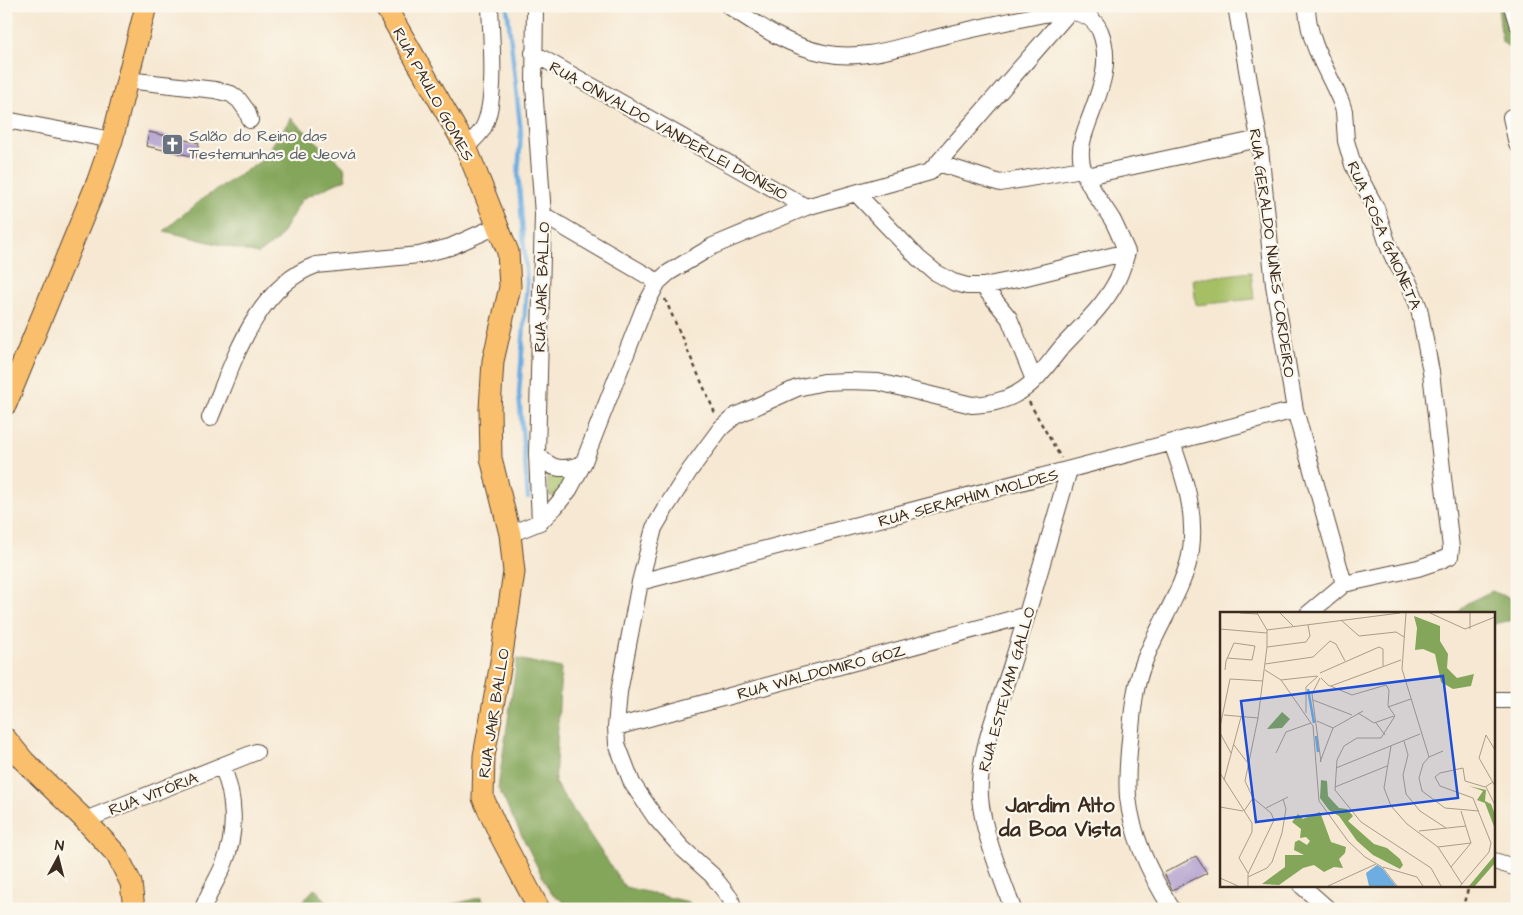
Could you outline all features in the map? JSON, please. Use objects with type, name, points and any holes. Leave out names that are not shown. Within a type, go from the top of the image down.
[{"type":"main road","points":[[6,404],[97,183],[112,140],[146,6]]},
{"type":"main road","name":"RUA PAULO GOMES","points":[[384,6],[466,148],[508,252],[510,287],[493,362],[490,409],[491,458],[510,534]]},
{"type":"main road","name":"RUA JAIR BALLO","points":[[510,534],[514,572],[500,668],[484,756],[483,798],[539,909]]},
{"type":"main road","points":[[6,739],[24,761],[85,820],[117,855],[130,883],[134,909]]},
{"type":"street","points":[[466,148],[482,130],[489,113],[492,93],[490,6]]},
{"type":"street","name":"RUA JAIR BALLO","points":[[535,6],[534,86],[543,215],[537,454],[540,522]]},
{"type":"street","points":[[729,6],[767,32],[801,47],[824,54],[848,56],[884,51],[1044,14],[1069,12],[1088,16],[1096,24],[1103,38],[1106,55],[1104,76],[1082,140],[1080,154],[1084,172],[1112,220],[1127,252],[1123,268],[1102,303],[1028,385],[1004,400],[988,404],[972,404],[878,382],[848,380],[824,382],[797,388],[735,416],[721,428],[664,509],[654,528],[640,582],[619,692],[616,727],[617,744],[632,783],[655,817],[682,848],[712,875],[730,898],[734,909]]},
{"type":"street","name":"RUA GERALDO NUNES CORDEIRO","points":[[1236,6],[1259,139],[1274,285],[1295,410],[1344,584]]},
{"type":"street","points":[[1512,6],[1517,23]]},
{"type":"street","name":"RUA ROSA GAIONETA","points":[[1307,10],[1313,43],[1342,102],[1346,141],[1353,165],[1376,208],[1394,261],[1409,283],[1418,308],[1432,372],[1451,548],[1450,556],[1439,561],[1418,568],[1344,584]]},
{"type":"street","points":[[510,534],[540,522],[569,490],[583,464],[644,308],[658,282],[668,273],[713,246],[806,207],[930,172],[1069,12]]},
{"type":"street","name":"RUA ONIVALDO VANDERLEI DIONÍSIO","points":[[533,53],[806,207]]},
{"type":"street","points":[[127,80],[215,90],[231,94],[248,111],[250,120]]},
{"type":"street","points":[[1511,117],[1517,144]]},
{"type":"street","points":[[6,120],[112,140]]},
{"type":"street","points":[[938,163],[1000,183],[1084,172],[1259,139]]},
{"type":"street","points":[[856,193],[918,258],[935,272],[953,282],[967,286],[983,286],[1127,252]]},
{"type":"street","points":[[543,215],[658,282]]},
{"type":"street","points":[[210,418],[243,341],[269,298],[286,280],[302,270],[316,265],[419,255],[450,247],[498,226]]},
{"type":"street","points":[[983,286],[1009,318],[1028,385]]},
{"type":"street","name":"RUA SERAPHIM MOLDES","points":[[640,582],[1295,410]]},
{"type":"street","points":[[1172,443],[1191,503],[1191,552],[1181,581],[1143,666],[1134,700],[1127,765],[1128,796],[1132,819],[1154,878],[1172,909]]},
{"type":"street","points":[[537,454],[544,462],[559,468],[568,469],[583,464]]},
{"type":"street","name":"RUA ESTEVAM GALLO","points":[[1013,909],[986,826],[980,797],[980,776],[988,739],[1027,615],[1069,470]]},
{"type":"street","points":[[1310,612],[1344,584]]},
{"type":"street","name":"RUA WALDOMIRO GOZ","points":[[616,727],[1027,615]]},
{"type":"street","points":[[1496,700],[1517,700]]},
{"type":"street","name":"RUA VITÓRIA","points":[[85,820],[256,752]]},
{"type":"street","points":[[203,909],[231,846],[232,807],[230,790],[222,766]]},
{"type":"street","points":[[1496,862],[1517,868]]},
{"type":"street","points":[[1304,888],[1328,909]]},
{"type":"path","points":[[658,282],[721,428]]},
{"type":"path","points":[[1028,385],[1069,470]]},
{"type":"path","points":[[1462,909],[1468,888]]},
{"type":"green space","points":[[1498,6],[1517,6],[1517,53],[1502,42]]},
{"type":"green space","points":[[291,118],[344,167],[346,179],[302,199],[278,240],[258,254],[164,231],[199,201],[261,161]]},
{"type":"green space","points":[[1251,272],[1254,299],[1196,305],[1193,279]]},
{"type":"green space","points":[[546,474],[567,477],[556,496],[550,496]]},
{"type":"green space","points":[[1492,591],[1511,599],[1517,598],[1517,619],[1496,624],[1496,612],[1459,612],[1467,603]]},
{"type":"green space","points":[[517,659],[561,668],[555,783],[625,887],[689,902],[693,909],[573,909],[550,892],[498,788]]},
{"type":"green space","points":[[315,888],[332,909],[296,909]]},
{"type":"green space","points":[[482,897],[484,909],[435,909]]},
{"type":"building","name":"Salão do Reino das Testemunhas de Jeová","points":[[149,132],[199,143],[196,157],[146,146]]},
{"type":"building","points":[[1196,856],[1207,873],[1172,890],[1164,873]]},
{"type":"waterway","points":[[507,6],[521,133],[518,173],[527,283],[519,394],[528,497]]},
{"type":"place","name":"Salão do Reino das Testemunhas de Jeová","points":[[173,144]]},
{"type":"district","name":"Jardim Alto da Boa Vista","points":[[1060,817]]}]
